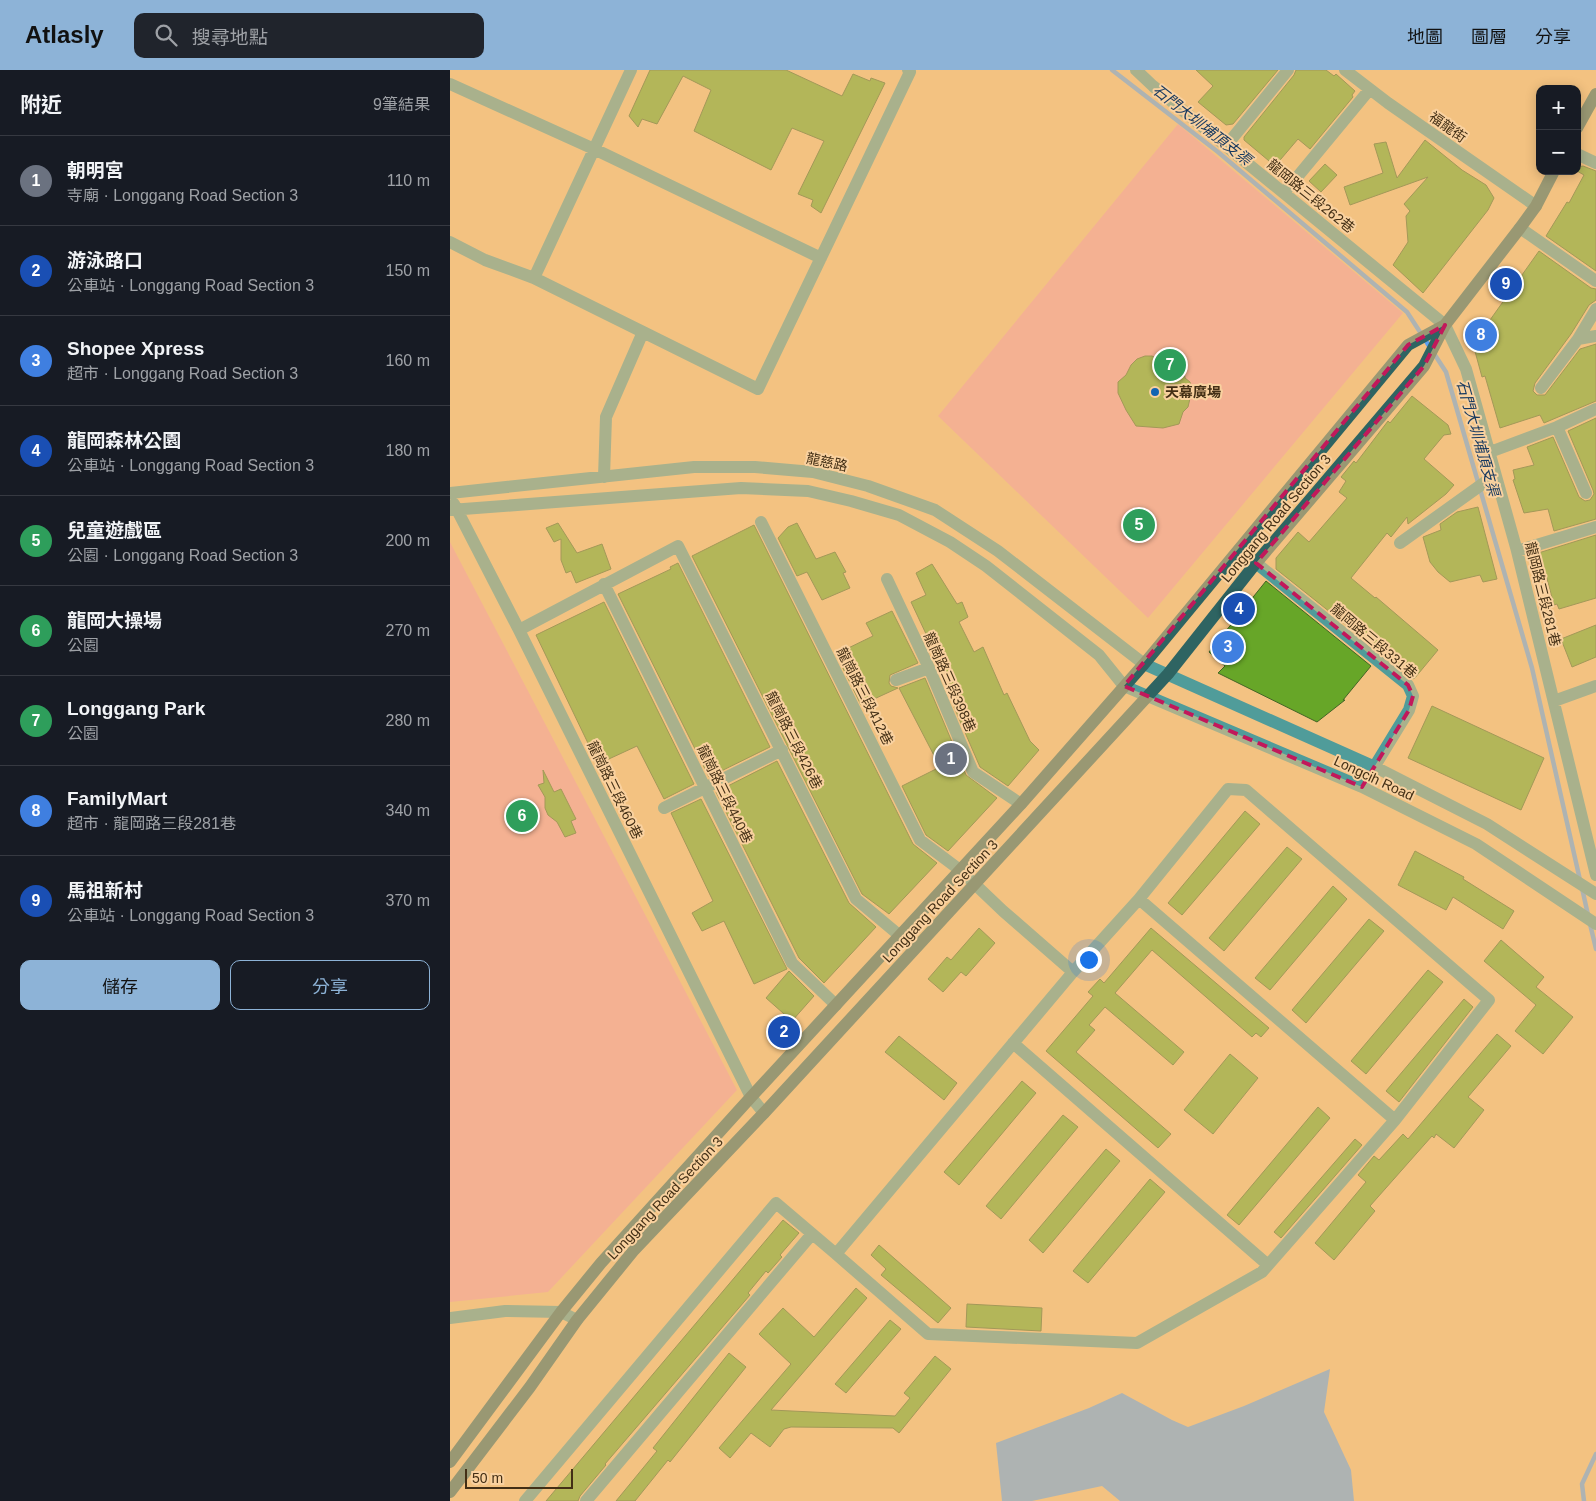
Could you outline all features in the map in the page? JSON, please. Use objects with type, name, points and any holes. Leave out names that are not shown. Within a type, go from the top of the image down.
[{"type":"main road","points":[[1581,121],[1596,94]]},
{"type":"main road","name":"Longgang Road Section 3","points":[[450,1492],[578,1320],[634,1250],[764,1113],[1168,674],[1256,563],[1424,366],[1445,325],[1536,206],[1552,175]]},
{"type":"main road","name":"Longgang Road Section 3","points":[[450,1462],[561,1312],[601,1263],[899,935],[1021,804],[1144,664],[1408,345],[1445,325]]},
{"type":"street","points":[[534,278],[631,70]]},
{"type":"street","points":[[450,242],[485,260],[534,278],[758,390],[910,72],[908,70]]},
{"type":"street","name":"龍岡路三段262巷","points":[[1136,70],[1152,86],[1445,325]]},
{"type":"street","points":[[1226,146],[1288,70]]},
{"type":"street","name":"福龍街","points":[[1345,70],[1536,206]]},
{"type":"street","points":[[450,84],[594,149],[821,258]]},
{"type":"street","points":[[1284,192],[1370,89]]},
{"type":"street","points":[[1581,156],[1596,163]]},
{"type":"street","points":[[1520,228],[1596,281]]},
{"type":"street","points":[[1541,388],[1578,339],[1596,310]]},
{"type":"street","name":"龍岡路三段281巷","points":[[1445,325],[1466,368],[1490,452],[1517,550],[1595,869]]},
{"type":"street","points":[[604,478],[606,417],[642,332]]},
{"type":"street","points":[[1578,339],[1596,336]]},
{"type":"street","points":[[1490,452],[1557,427],[1596,409]]},
{"type":"street","points":[[1557,427],[1586,493]]},
{"type":"street","name":"龍慈路","points":[[450,494],[694,467],[754,467],[813,472],[868,486],[935,510],[998,551],[1144,664]]},
{"type":"street","points":[[1400,543],[1495,475]]},
{"type":"street","points":[[454,510],[741,488],[808,492],[851,501],[899,515],[950,542],[986,566],[1099,655],[1124,686]]},
{"type":"street","name":"龍崗路三段460巷","points":[[450,498],[454,510],[518,630],[751,1097],[764,1113]]},
{"type":"street","name":"龍崗路三段412巷","points":[[761,522],[920,840],[960,870],[1073,972]]},
{"type":"street","points":[[1517,550],[1596,527]]},
{"type":"street","name":"龍崗路三段426巷","points":[[604,584],[678,546],[856,899],[899,935]]},
{"type":"street","name":"龍岡路三段331巷","points":[[1256,563],[1408,685],[1413,696],[1409,710],[1362,787]]},
{"type":"street","name":"龍崗路三段398巷","points":[[887,579],[929,668],[973,772],[1021,804]]},
{"type":"street","points":[[518,630],[604,584]]},
{"type":"street","name":"龍崗路三段440巷","points":[[604,584],[792,963],[836,1005]]},
{"type":"street","name":"Longcih Road","points":[[1144,664],[1375,767],[1487,824],[1596,894]]},
{"type":"street","points":[[896,680],[929,668]]},
{"type":"street","name":"Longcih Road","points":[[1124,686],[1150,695],[1362,787],[1476,844],[1596,924]]},
{"type":"street","points":[[1554,701],[1596,686]]},
{"type":"street","points":[[664,808],[782,750]]},
{"type":"street","points":[[525,1501],[776,1202],[928,1334],[1136,1343],[1262,1272],[1395,1120],[1489,1000],[1246,790],[1228,789],[1138,900],[1073,972],[836,1254]]},
{"type":"street","points":[[1138,900],[1395,1120]]},
{"type":"street","points":[[1013,1043],[1268,1265]]},
{"type":"street","points":[[586,1501],[812,1234]]},
{"type":"street","points":[[450,1318],[505,1312],[561,1312],[578,1320]]},
{"type":"highlighted area","points":[[1445,325],[1424,366],[1256,563],[1408,685],[1413,696],[1409,710],[1362,787],[1124,686],[1408,345]]},
{"type":"shaded area","points":[[1178,124],[1403,313],[1148,618],[938,416]]},
{"type":"shaded area","points":[[450,542],[737,1090],[548,1292],[450,1302]]},
{"type":"water","points":[[1330,1369],[1324,1412],[1351,1470],[1354,1501],[1120,1501],[1102,1486],[1032,1501],[1002,1501],[996,1443],[1089,1408],[1122,1393],[1188,1427],[1244,1406]]},
{"type":"building","points":[[650,70],[786,70],[842,96],[853,74],[870,81],[871,78],[885,83],[821,213],[811,206],[813,200],[798,194],[824,141],[792,128],[771,170],[694,131],[711,90],[683,76],[657,124],[642,119],[638,127],[629,116]]},
{"type":"building","points":[[1196,70],[1278,70],[1233,124],[1226,125],[1198,102],[1213,86]]},
{"type":"building","points":[[1296,70],[1326,70],[1334,76],[1336,74],[1355,91],[1352,95],[1353,97],[1310,149],[1298,139],[1275,166],[1244,140],[1244,137]]},
{"type":"building","points":[[1425,140],[1462,170],[1486,185],[1494,198],[1488,210],[1423,293],[1393,265],[1408,242],[1406,216],[1410,211],[1404,204],[1428,177],[1350,205],[1344,187],[1383,173],[1374,144],[1386,142],[1397,178]]},
{"type":"building","points":[[1325,164],[1337,175],[1321,192],[1309,181]]},
{"type":"building","points":[[1581,166],[1596,171],[1596,271],[1546,236],[1567,202],[1569,203],[1584,175],[1581,173]]},
{"type":"building","points":[[1539,251],[1591,288],[1596,289],[1596,300],[1589,305],[1571,334],[1535,383],[1533,391],[1537,395],[1545,395],[1580,349],[1596,344],[1596,401],[1544,423],[1540,415],[1500,428],[1485,376],[1482,377],[1473,344]]},
{"type":"building","name":"天幕廣場","points":[[1152,356],[1158,359],[1163,356],[1176,360],[1184,369],[1185,378],[1190,382],[1192,390],[1188,407],[1183,412],[1179,424],[1163,428],[1136,426],[1126,410],[1118,393],[1118,382],[1126,375],[1131,365],[1137,359]]},
{"type":"building","points":[[1412,396],[1448,425],[1451,434],[1444,435],[1424,459],[1454,485],[1446,494],[1408,524],[1407,517],[1391,537],[1387,533],[1351,578],[1438,650],[1414,679],[1276,569],[1276,558],[1298,532],[1309,542],[1347,498],[1339,492],[1346,481],[1341,477],[1354,461],[1356,463],[1388,421],[1390,423]]},
{"type":"building","points":[[1596,418],[1596,519],[1554,531],[1548,509],[1524,513],[1513,480],[1515,479],[1513,470],[1534,465],[1527,447],[1553,437],[1579,497],[1585,501],[1590,500],[1594,494],[1593,490],[1568,431]]},
{"type":"building","points":[[1478,507],[1497,579],[1483,582],[1480,575],[1450,582],[1430,562],[1423,537],[1441,530],[1440,524],[1457,512]]},
{"type":"building","points":[[558,523],[577,553],[602,544],[611,569],[576,583],[571,571],[566,573],[561,560],[561,539],[554,542],[546,528]]},
{"type":"building","points":[[797,523],[816,559],[835,552],[846,572],[843,573],[850,588],[822,600],[807,572],[797,576],[778,538],[788,527]]},
{"type":"building","points":[[754,525],[913,844],[937,863],[889,914],[862,894],[692,556]]},
{"type":"building","points":[[1596,535],[1596,598],[1559,609],[1557,604],[1554,605],[1546,575],[1539,577],[1532,555]]},
{"type":"building","points":[[678,563],[770,747],[709,777],[618,594],[671,569],[670,567]]},
{"type":"building","points":[[932,564],[957,604],[962,602],[968,617],[959,622],[974,652],[983,647],[1004,695],[1007,693],[1030,741],[1039,750],[1008,786],[980,767],[954,707],[959,704],[911,602],[926,595],[916,573]]},
{"type":"building","points":[[1266,581],[1371,666],[1343,700],[1345,700],[1317,722],[1218,673],[1225,666],[1209,652]]},
{"type":"building","points":[[604,602],[694,784],[664,799],[637,746],[598,764],[536,635]]},
{"type":"building","points":[[892,611],[918,663],[890,675],[889,683],[891,686],[898,688],[861,705],[836,654],[873,636],[866,623]]},
{"type":"building","points":[[1596,625],[1596,657],[1572,667],[1561,639]]},
{"type":"building","points":[[925,678],[966,775],[997,798],[948,851],[926,835],[902,786],[940,767],[899,688]]},
{"type":"building","points":[[1432,706],[1544,758],[1521,810],[1408,758]]},
{"type":"building","points":[[777,761],[849,903],[876,927],[824,983],[799,958],[716,792]]},
{"type":"building","points":[[543,770],[554,792],[561,789],[576,819],[571,821],[576,833],[565,837],[557,822],[548,815],[545,808],[545,797],[538,785],[544,783]]},
{"type":"building","points":[[701,799],[787,969],[754,984],[724,921],[702,931],[692,913],[713,901],[671,813]]},
{"type":"building","points":[[1245,811],[1260,824],[1182,915],[1168,903]]},
{"type":"building","points":[[1287,847],[1302,859],[1224,951],[1209,938]]},
{"type":"building","points":[[1415,851],[1464,877],[1463,879],[1514,911],[1503,929],[1453,897],[1446,910],[1398,885]]},
{"type":"building","points":[[1333,886],[1347,899],[1270,990],[1255,978]]},
{"type":"building","points":[[1369,919],[1384,931],[1306,1023],[1292,1010]]},
{"type":"building","points":[[979,928],[995,943],[966,976],[961,972],[943,992],[928,979],[947,957],[951,960]]},
{"type":"building","points":[[1151,928],[1269,1028],[1261,1037],[1256,1033],[1252,1037],[1152,950],[1115,993],[1184,1052],[1173,1065],[1105,1007],[1089,1025],[1095,1030],[1076,1052],[1171,1134],[1158,1148],[1046,1051],[1093,996],[1088,992],[1100,979],[1104,983]]},
{"type":"building","points":[[1501,940],[1544,977],[1536,987],[1573,1017],[1543,1054],[1515,1031],[1536,1005],[1484,961]]},
{"type":"building","points":[[1428,970],[1443,982],[1366,1074],[1351,1061]]},
{"type":"building","points":[[789,971],[814,996],[792,1021],[766,998]]},
{"type":"building","points":[[1464,999],[1473,1007],[1399,1102],[1386,1091]]},
{"type":"building","points":[[1497,1034],[1511,1046],[1468,1097],[1484,1110],[1454,1148],[1436,1134],[1434,1138],[1432,1136],[1370,1206],[1375,1211],[1334,1260],[1315,1243],[1366,1182],[1358,1175],[1374,1156],[1379,1160],[1403,1134],[1408,1139]]},
{"type":"building","points":[[899,1036],[957,1083],[944,1100],[885,1052]]},
{"type":"building","points":[[1230,1054],[1258,1078],[1213,1134],[1184,1110]]},
{"type":"building","points":[[1022,1081],[1036,1093],[959,1185],[944,1172]]},
{"type":"building","points":[[1318,1107],[1330,1118],[1239,1225],[1227,1215]]},
{"type":"building","points":[[1063,1115],[1078,1127],[1001,1219],[986,1206]]},
{"type":"building","points":[[1355,1139],[1362,1145],[1281,1238],[1274,1232]]},
{"type":"building","points":[[1106,1149],[1120,1161],[1043,1253],[1029,1240]]},
{"type":"building","points":[[1150,1179],[1165,1192],[1088,1283],[1073,1271]]},
{"type":"building","points":[[783,1220],[799,1233],[780,1255],[782,1257],[768,1273],[766,1271],[748,1293],[750,1295],[605,1464],[578,1501],[546,1501]]},
{"type":"building","points":[[879,1245],[951,1308],[938,1323],[881,1275],[886,1269],[871,1255]]},
{"type":"building","points":[[856,1288],[867,1298],[771,1410],[895,1416],[910,1398],[904,1393],[935,1356],[951,1369],[899,1433],[893,1428],[791,1427],[784,1429],[770,1447],[751,1433],[730,1458],[719,1448],[791,1364],[759,1334],[783,1308],[814,1337]]},
{"type":"building","points":[[967,1304],[1042,1308],[1041,1331],[966,1327]]},
{"type":"building","points":[[890,1320],[901,1329],[846,1393],[835,1384]]},
{"type":"building","points":[[729,1353],[746,1367],[670,1462],[668,1460],[635,1501],[616,1501],[657,1451],[653,1448]]},
{"type":"waterway","name":"石門大圳埔頂支渠","points":[[1112,70],[1218,152],[1407,312],[1446,372],[1532,668],[1580,880]]},
{"type":"waterway","name":"石門大圳埔頂支渠","points":[[1582,888],[1588,915]]},
{"type":"waterway","name":"石門大圳埔頂支渠","points":[[1590,924],[1596,949]]},
{"type":"waterway","name":"石門大圳埔頂支渠","points":[[1584,1501],[1582,1484],[1596,1454]]},
{"type":"place","name":"馬祖新村","points":[[1506,284]]},
{"type":"place","name":"FamilyMart","points":[[1481,335]]},
{"type":"place","name":"Longgang Park","points":[[1170,365]]},
{"type":"place","name":"天幕廣場","points":[[1155,392]]},
{"type":"place","name":"兒童遊戲區","points":[[1139,525]]},
{"type":"place","name":"龍岡森林公園","points":[[1239,609]]},
{"type":"place","name":"Shopee Xpress","points":[[1228,647]]},
{"type":"place","name":"朝明宮","points":[[951,759]]},
{"type":"place","name":"龍岡大操場","points":[[522,816]]},
{"type":"place","name":"游泳路口","points":[[784,1032]]}]
